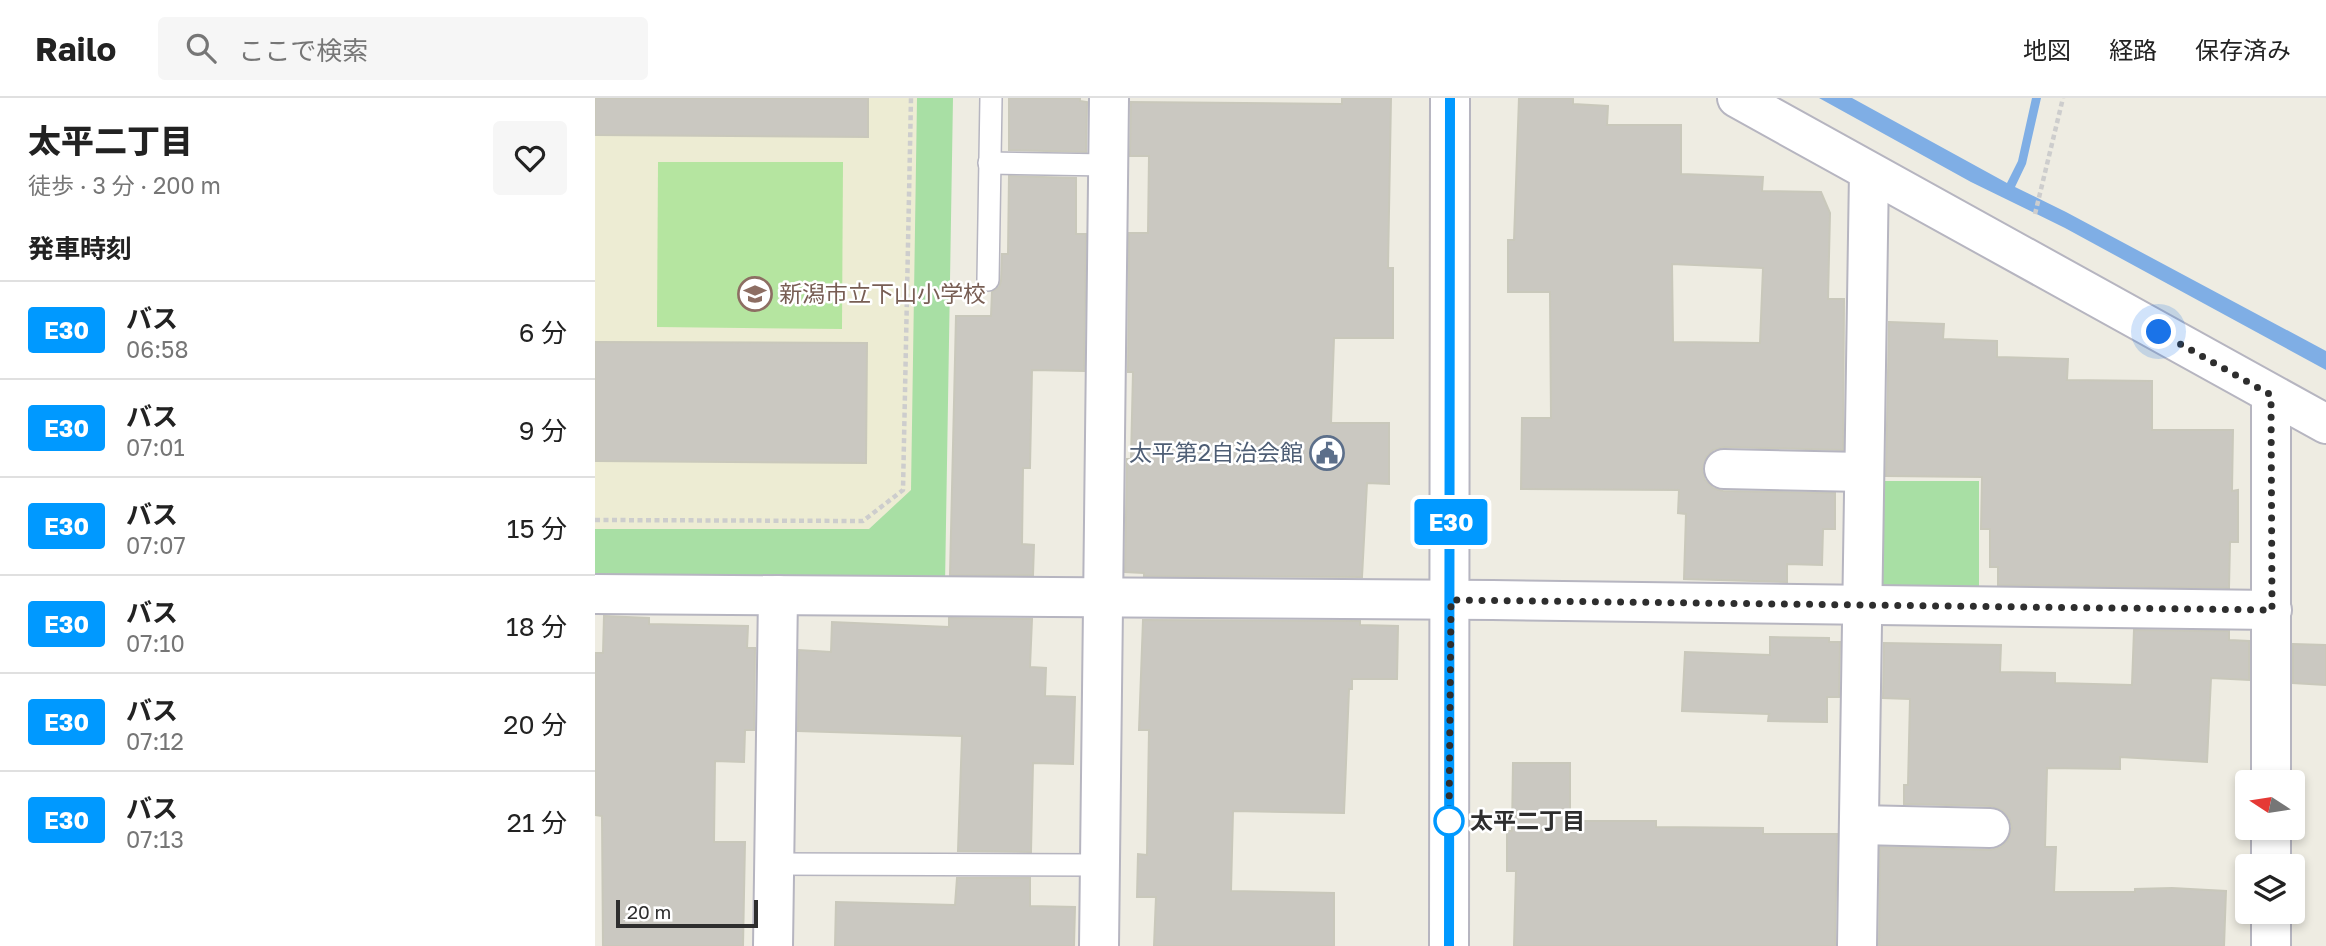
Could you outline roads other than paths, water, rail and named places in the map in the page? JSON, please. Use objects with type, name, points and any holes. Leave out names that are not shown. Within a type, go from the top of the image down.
[{"type":"street","points":[[1099,946],[1109,98]]},
{"type":"street","points":[[1449,946],[1450,98]]},
{"type":"street","points":[[1737,98],[2326,424]]},
{"type":"street","points":[[1857,946],[1869,172]]},
{"type":"street","points":[[2271,395],[2271,770]]},
{"type":"street","points":[[1724,469],[1863,472]]},
{"type":"street","points":[[595,594],[1451,600],[2272,610]]},
{"type":"street","points":[[773,946],[778,596]]},
{"type":"street","points":[[1859,825],[1990,828]]},
{"type":"street","points":[[2271,924],[2271,946]]},
{"type":"lane","points":[[988,280],[991,98]]},
{"type":"lane","points":[[989,163],[1108,165]]},
{"type":"lane","points":[[774,863],[1100,866]]},
{"type":"water","points":[[1819,98],[1852,98],[2007,183],[2018,161],[2032,98],[2041,98],[2026,164],[2015,187],[2326,351],[2326,370],[2065,228],[1971,182]]},
{"type":"place","name":"新潟市立下山小学校","points":[[755,294]]},
{"type":"place","name":"太平第2自治会館","points":[[1327,453]]},
{"type":"place","name":"太平二丁目","points":[[1449,821]]}]
